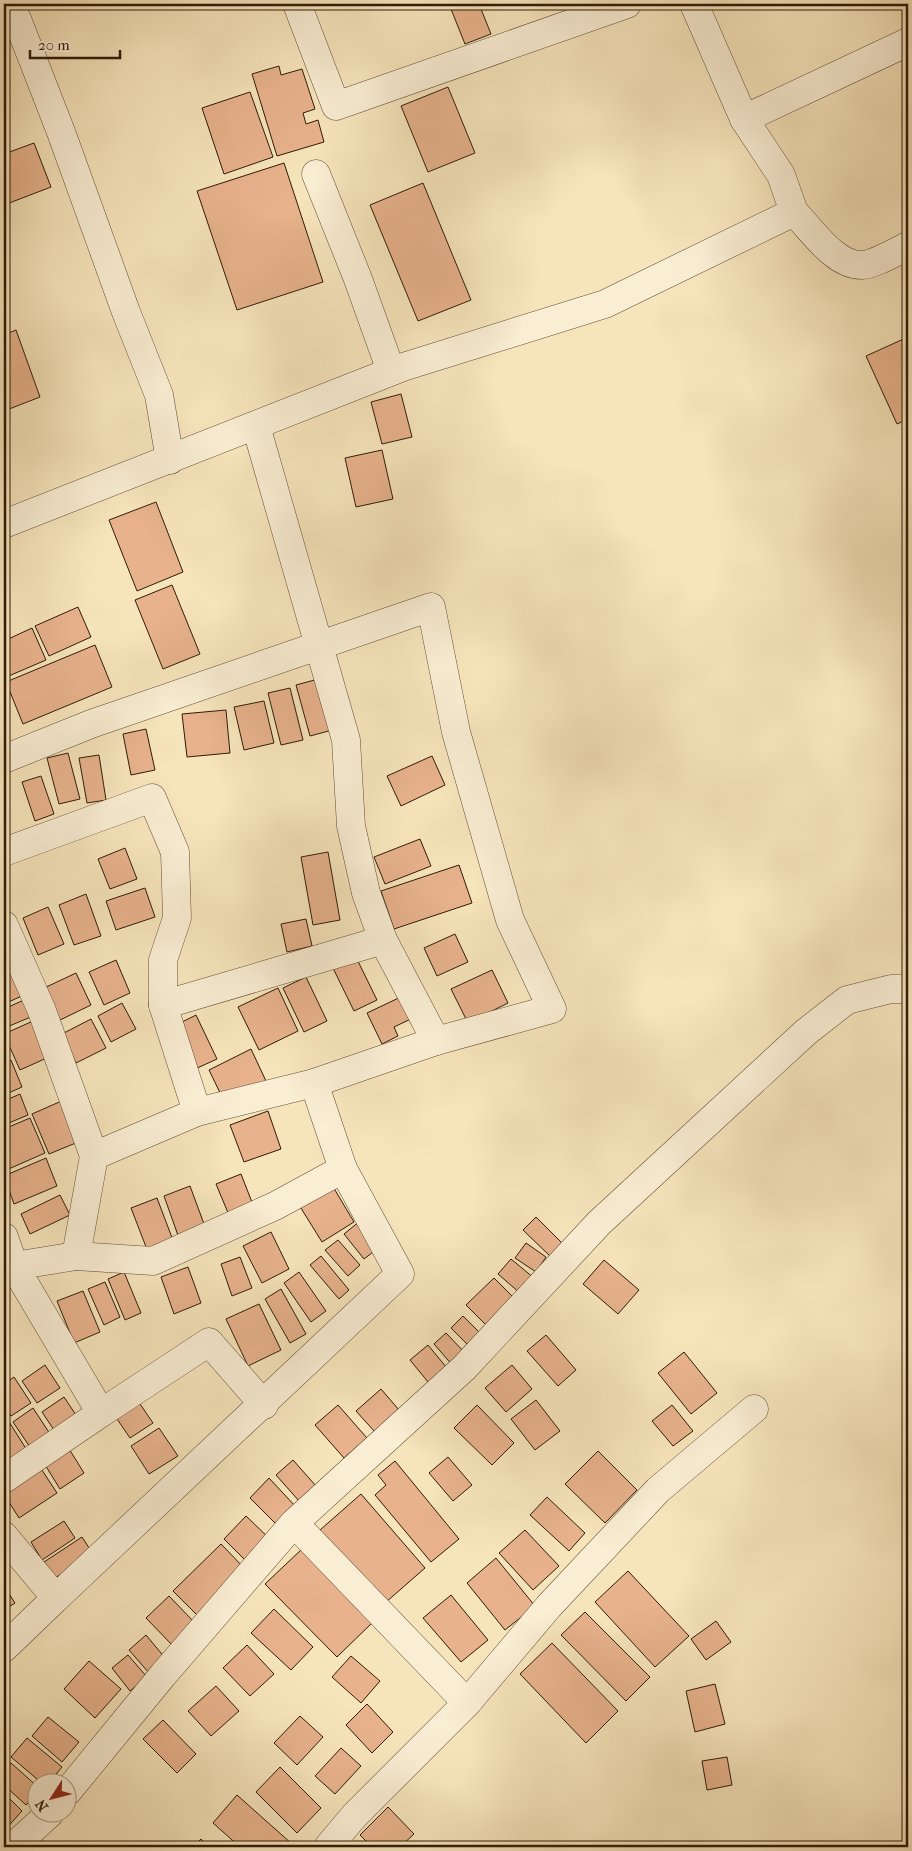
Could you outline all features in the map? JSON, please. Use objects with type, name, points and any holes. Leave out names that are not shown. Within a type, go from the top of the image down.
[{"type":"street","points":[[297,4],[336,106],[627,4]]},
{"type":"street","points":[[694,4],[744,119],[781,175],[794,212],[833,252],[848,264],[864,266],[908,246]]},
{"type":"street","points":[[16,20],[61,132],[126,312],[159,395],[170,460]]},
{"type":"street","points":[[744,119],[908,42]]},
{"type":"street","points":[[316,174],[358,279],[391,371]]},
{"type":"street","points":[[4,524],[256,426],[391,371],[605,304],[794,212]]},
{"type":"street","points":[[256,426],[346,740],[351,826],[366,893],[383,940],[436,1041]]},
{"type":"street","points":[[4,759],[91,724],[431,607],[456,732],[510,920],[552,1009],[436,1041],[314,1083],[196,1112],[94,1156]]},
{"type":"street","points":[[4,852],[152,798],[175,852],[177,918],[162,960],[163,1006],[196,1112]]},
{"type":"street","points":[[4,925],[42,1011],[94,1156],[76,1256]]},
{"type":"street","points":[[163,1006],[383,940]]},
{"type":"street","points":[[78,1779],[163,1675],[294,1523],[464,1368],[599,1223],[806,1032],[847,1000],[891,989],[908,989]]},
{"type":"street","points":[[4,1648],[264,1405],[400,1274],[343,1169],[314,1083]]},
{"type":"street","points":[[9,1268],[76,1256],[153,1261],[275,1206],[343,1169]]},
{"type":"street","points":[[4,1237],[9,1268],[101,1413]]},
{"type":"street","points":[[4,1479],[209,1342],[264,1405]]},
{"type":"street","points":[[328,1847],[354,1816],[467,1703],[549,1606],[658,1490],[754,1409]]},
{"type":"street","points":[[294,1523],[467,1703]]},
{"type":"street","points":[[4,1536],[56,1598]]},
{"type":"street","points":[[13,1847],[37,1824]]},
{"type":"building","points":[[449,4],[479,4],[491,34],[465,44]]},
{"type":"building","points":[[279,66],[281,75],[302,69],[315,109],[303,113],[306,124],[318,120],[324,142],[277,156],[252,74]]},
{"type":"building","points":[[448,87],[475,153],[428,172],[401,106]]},
{"type":"building","points":[[250,92],[273,157],[224,174],[202,108]]},
{"type":"building","points":[[34,143],[51,187],[4,205],[4,154]]},
{"type":"building","points":[[284,163],[323,282],[237,310],[197,191]]},
{"type":"building","points":[[423,183],[471,300],[418,321],[370,205]]},
{"type":"building","points":[[4,313],[10,327],[4,330]]},
{"type":"building","points":[[16,330],[40,397],[4,411],[4,335]]},
{"type":"building","points":[[908,337],[908,419],[897,424],[866,356]]},
{"type":"building","points":[[401,394],[412,437],[382,444],[371,402]]},
{"type":"building","points":[[382,450],[393,499],[356,507],[345,458]]},
{"type":"building","points":[[156,502],[183,572],[137,591],[109,520]]},
{"type":"building","points":[[172,585],[200,654],[163,669],[135,600]]},
{"type":"building","points":[[78,607],[91,637],[49,656],[35,626]]},
{"type":"building","points":[[32,628],[46,660],[4,678],[4,641]]},
{"type":"building","points":[[95,645],[112,687],[23,724],[6,682]]},
{"type":"building","points":[[322,678],[336,729],[310,736],[296,685]]},
{"type":"building","points":[[290,688],[303,740],[281,745],[268,693]]},
{"type":"building","points":[[264,701],[274,743],[244,750],[234,707]]},
{"type":"building","points":[[226,710],[230,753],[187,757],[182,714]]},
{"type":"building","points":[[146,729],[155,770],[131,775],[123,734]]},
{"type":"building","points":[[68,753],[80,799],[59,804],[47,758]]},
{"type":"building","points":[[99,755],[106,800],[87,803],[79,758]]},
{"type":"building","points":[[432,756],[445,785],[401,806],[387,776]]},
{"type":"building","points":[[41,776],[54,814],[35,821],[22,782]]},
{"type":"building","points":[[420,839],[431,866],[385,884],[374,857]]},
{"type":"building","points":[[125,848],[137,879],[110,889],[98,859]]},
{"type":"building","points":[[328,852],[340,920],[313,925],[301,857]]},
{"type":"building","points":[[459,865],[472,903],[394,929],[381,891]]},
{"type":"building","points":[[145,888],[155,917],[116,930],[106,901]]},
{"type":"building","points":[[86,894],[101,936],[74,945],[59,905]]},
{"type":"building","points":[[48,907],[64,944],[38,955],[23,918]]},
{"type":"building","points":[[306,919],[312,946],[287,952],[281,924]]},
{"type":"building","points":[[455,934],[468,962],[437,976],[424,948]]},
{"type":"building","points":[[354,953],[377,1000],[354,1011],[331,964]]},
{"type":"building","points":[[4,956],[24,995],[4,1004]]},
{"type":"building","points":[[116,960],[130,993],[104,1005],[89,972]]},
{"type":"building","points":[[492,970],[508,1003],[468,1023],[451,989]]},
{"type":"building","points":[[76,973],[91,1005],[58,1021],[42,989]]},
{"type":"building","points":[[306,977],[327,1021],[304,1032],[283,988]]},
{"type":"building","points":[[278,988],[298,1031],[259,1050],[238,1007]]},
{"type":"building","points":[[405,995],[415,1017],[394,1027],[398,1036],[382,1044],[367,1013]]},
{"type":"building","points":[[26,999],[33,1016],[7,1027],[4,1021],[4,1009]]},
{"type":"building","points":[[122,1003],[136,1029],[111,1042],[98,1016]]},
{"type":"building","points":[[196,1015],[217,1059],[195,1069],[174,1026]]},
{"type":"building","points":[[91,1019],[106,1048],[76,1063],[62,1034]]},
{"type":"building","points":[[33,1021],[49,1057],[20,1070],[4,1034]]},
{"type":"building","points":[[251,1049],[266,1081],[224,1101],[209,1070]]},
{"type":"building","points":[[11,1060],[22,1087],[4,1095],[4,1063]]},
{"type":"building","points":[[20,1094],[28,1115],[4,1125],[4,1101]]},
{"type":"building","points":[[66,1099],[83,1140],[49,1154],[32,1114]]},
{"type":"building","points":[[268,1111],[281,1149],[244,1162],[230,1125]]},
{"type":"building","points":[[30,1118],[45,1153],[4,1171],[4,1129]]},
{"type":"building","points":[[46,1158],[57,1186],[14,1204],[4,1176]]},
{"type":"building","points":[[241,1174],[255,1210],[231,1220],[216,1184]]},
{"type":"building","points":[[332,1185],[354,1222],[322,1242],[299,1205]]},
{"type":"building","points":[[190,1186],[207,1232],[180,1241],[164,1196]]},
{"type":"building","points":[[60,1195],[70,1215],[30,1234],[21,1214]]},
{"type":"building","points":[[157,1198],[174,1243],[148,1252],[131,1208]]},
{"type":"building","points":[[536,1217],[565,1246],[553,1259],[523,1230]]},
{"type":"building","points":[[360,1221],[381,1246],[364,1259],[344,1234]]},
{"type":"building","points":[[271,1232],[289,1269],[262,1283],[243,1246]]},
{"type":"building","points":[[338,1240],[360,1265],[348,1276],[325,1250]]},
{"type":"building","points":[[526,1243],[546,1257],[536,1272],[515,1258]]},
{"type":"building","points":[[321,1256],[349,1290],[339,1299],[310,1265]]},
{"type":"building","points":[[240,1257],[252,1288],[232,1296],[221,1264]]},
{"type":"building","points":[[511,1259],[534,1278],[521,1294],[498,1274]]},
{"type":"building","points":[[604,1260],[639,1290],[618,1314],[583,1284]]},
{"type":"building","points":[[188,1267],[201,1303],[174,1314],[161,1277]]},
{"type":"building","points":[[124,1272],[141,1313],[125,1320],[108,1279]]},
{"type":"building","points":[[299,1272],[326,1311],[311,1322],[284,1283]]},
{"type":"building","points":[[494,1278],[515,1299],[488,1327],[466,1305]]},
{"type":"building","points":[[105,1282],[120,1317],[104,1325],[88,1289]]},
{"type":"building","points":[[281,1289],[306,1334],[290,1343],[265,1299]]},
{"type":"building","points":[[83,1291],[100,1332],[74,1343],[57,1301]]},
{"type":"building","points":[[259,1304],[281,1350],[248,1366],[226,1319]]},
{"type":"building","points":[[463,1316],[482,1335],[470,1347],[451,1328]]},
{"type":"building","points":[[446,1333],[467,1355],[454,1367],[434,1344]]},
{"type":"building","points":[[546,1335],[576,1370],[558,1386],[527,1351]]},
{"type":"building","points":[[428,1345],[451,1373],[433,1388],[410,1360]]},
{"type":"building","points":[[684,1352],[717,1393],[691,1414],[658,1373]]},
{"type":"building","points":[[45,1365],[60,1388],[37,1403],[22,1381]]},
{"type":"building","points":[[512,1365],[532,1389],[506,1412],[485,1388]]},
{"type":"building","points":[[14,1377],[31,1403],[11,1416],[4,1406],[4,1384]]},
{"type":"building","points":[[381,1389],[399,1410],[375,1432],[356,1411]]},
{"type":"building","points":[[64,1397],[80,1421],[58,1436],[42,1412]]},
{"type":"building","points":[[136,1398],[153,1423],[130,1438],[113,1413]]},
{"type":"building","points":[[536,1400],[560,1431],[535,1450],[511,1419]]},
{"type":"building","points":[[338,1405],[367,1438],[344,1458],[315,1425]]},
{"type":"building","points":[[477,1405],[514,1443],[492,1465],[454,1428]]},
{"type":"building","points":[[672,1405],[693,1431],[673,1446],[652,1421]]},
{"type":"building","points":[[33,1408],[54,1440],[34,1453],[13,1422]]},
{"type":"building","points":[[6,1417],[30,1455],[4,1473],[4,1419]]},
{"type":"building","points":[[159,1428],[178,1456],[149,1474],[131,1446]]},
{"type":"building","points":[[66,1444],[84,1473],[60,1489],[42,1460]]},
{"type":"building","points":[[598,1451],[637,1490],[605,1523],[565,1484]]},
{"type":"building","points":[[448,1457],[472,1485],[453,1501],[429,1473]]},
{"type":"building","points":[[293,1460],[316,1486],[299,1501],[276,1475]]},
{"type":"building","points":[[395,1461],[459,1539],[431,1562],[375,1495],[386,1485],[378,1475]]},
{"type":"building","points":[[38,1464],[57,1493],[19,1518],[4,1494],[4,1486]]},
{"type":"building","points":[[269,1478],[296,1507],[277,1525],[250,1498]]},
{"type":"building","points":[[361,1494],[425,1568],[385,1603],[320,1530]]},
{"type":"building","points":[[547,1497],[585,1533],[569,1551],[530,1515]]},
{"type":"building","points":[[246,1516],[271,1540],[248,1563],[224,1539]]},
{"type":"building","points":[[64,1521],[75,1538],[42,1560],[31,1542]]},
{"type":"building","points":[[525,1530],[559,1566],[533,1590],[499,1553]]},
{"type":"building","points":[[82,1537],[93,1554],[55,1578],[44,1562]]},
{"type":"building","points":[[221,1544],[248,1572],[201,1619],[173,1591]]},
{"type":"building","points":[[303,1548],[374,1621],[337,1657],[265,1584]]},
{"type":"building","points":[[496,1558],[535,1606],[505,1630],[467,1583]]},
{"type":"building","points":[[628,1571],[689,1636],[655,1667],[595,1602]]},
{"type":"building","points":[[4,1586],[15,1603],[4,1610]]},
{"type":"building","points":[[451,1595],[488,1640],[461,1662],[423,1618]]},
{"type":"building","points":[[169,1596],[195,1623],[173,1646],[146,1618]]},
{"type":"building","points":[[274,1609],[313,1647],[291,1670],[251,1633]]},
{"type":"building","points":[[585,1612],[650,1677],[626,1701],[561,1635]]},
{"type":"building","points":[[716,1621],[731,1642],[706,1660],[691,1639]]},
{"type":"building","points":[[146,1635],[166,1659],[149,1673],[129,1650]]},
{"type":"building","points":[[552,1643],[618,1711],[586,1743],[520,1674]]},
{"type":"building","points":[[247,1645],[274,1674],[250,1696],[223,1668]]},
{"type":"building","points":[[128,1655],[147,1677],[130,1691],[112,1668]]},
{"type":"building","points":[[351,1656],[380,1681],[361,1703],[332,1677]]},
{"type":"building","points":[[89,1661],[121,1689],[95,1718],[64,1689]]},
{"type":"building","points":[[715,1684],[725,1724],[695,1732],[686,1691]]},
{"type":"building","points":[[216,1686],[239,1711],[211,1736],[188,1711]]},
{"type":"building","points":[[367,1704],[393,1732],[372,1753],[346,1725]]},
{"type":"building","points":[[300,1716],[323,1737],[297,1765],[274,1743]]},
{"type":"building","points":[[48,1717],[79,1742],[62,1762],[32,1736]]},
{"type":"building","points":[[163,1720],[196,1754],[177,1773],[143,1739]]},
{"type":"building","points":[[27,1738],[62,1767],[56,1774],[31,1774],[11,1757]]},
{"type":"building","points":[[341,1748],[361,1766],[335,1794],[315,1776]]},
{"type":"building","points":[[727,1757],[732,1785],[707,1790],[702,1761]]},
{"type":"building","points":[[11,1763],[28,1778],[28,1803],[26,1805],[4,1785],[4,1771]]},
{"type":"building","points":[[280,1767],[321,1808],[297,1833],[256,1792]]},
{"type":"building","points":[[4,1793],[22,1811],[4,1831]]},
{"type":"building","points":[[237,1795],[292,1844],[289,1847],[240,1847],[213,1823]]},
{"type":"building","points":[[388,1807],[414,1834],[400,1847],[372,1847],[360,1835]]},
{"type":"building","points":[[201,1839],[208,1847],[193,1847]]}]
